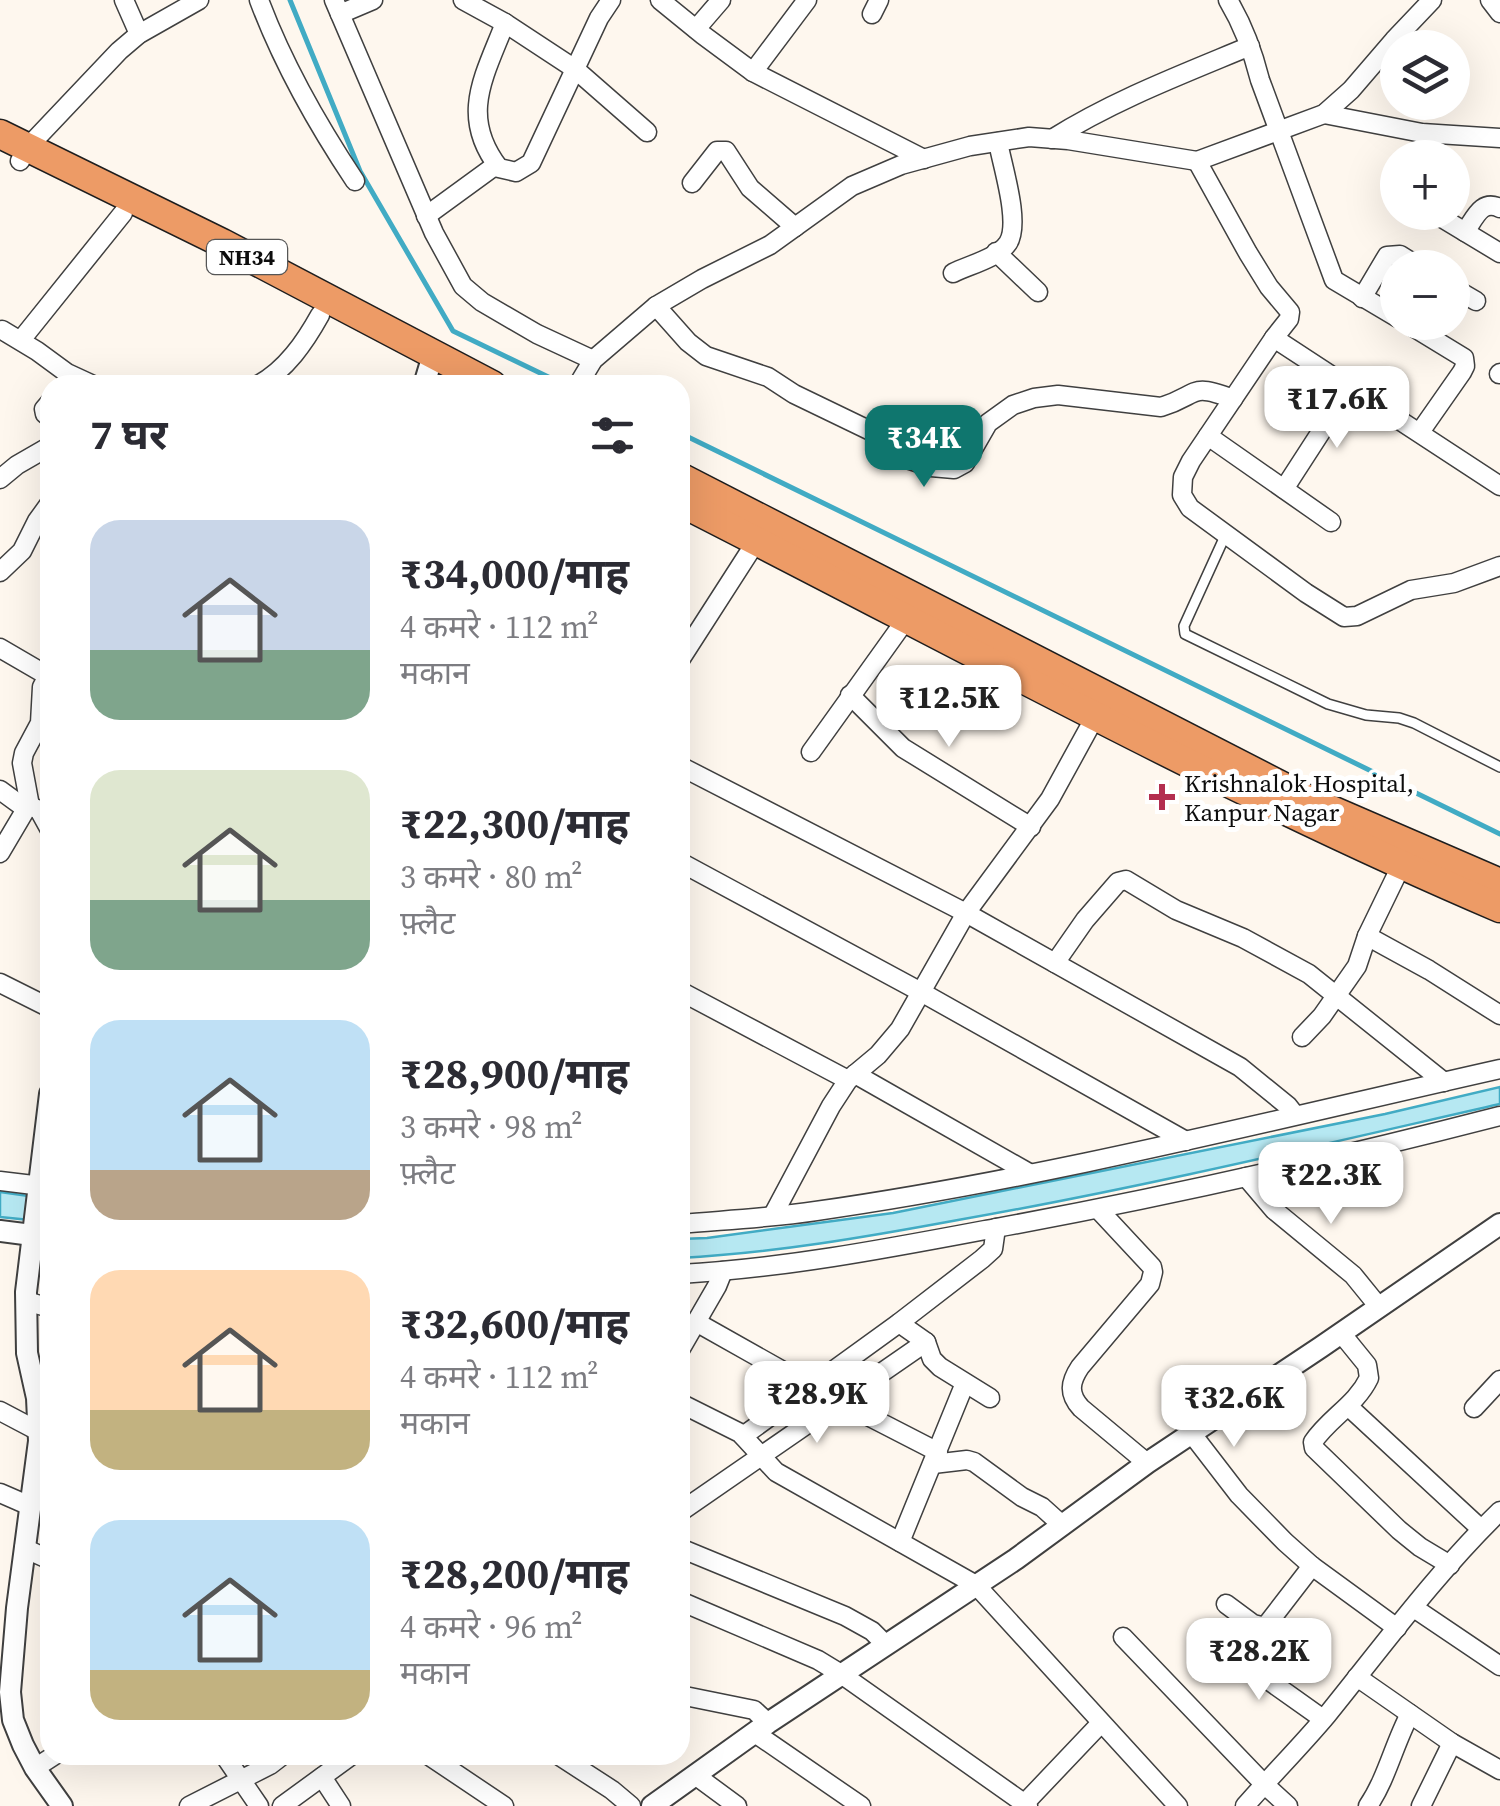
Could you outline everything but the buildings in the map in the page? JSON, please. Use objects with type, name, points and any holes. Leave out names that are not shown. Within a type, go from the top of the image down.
[{"type":"highway","name":"NH34","points":[[0,134],[16,153],[123,213],[433,375]]},
{"type":"highway","name":"NH34","points":[[16,153],[222,243],[433,375]]},
{"type":"highway","points":[[690,484],[907,618],[1095,718],[1401,866],[1500,908]]},
{"type":"highway","points":[[690,506],[762,531],[1280,786],[1500,883]]},
{"type":"street","points":[[124,0],[139,34]]},
{"type":"street","points":[[16,153],[139,34],[199,0]]},
{"type":"street","points":[[258,0],[324,135],[355,180]]},
{"type":"street","points":[[372,0],[337,7],[426,216],[464,286],[585,372],[656,306],[770,245],[852,186],[900,165],[970,146],[1029,137],[1197,161],[1324,114],[1351,90],[1432,0]]},
{"type":"street","points":[[463,0],[575,69],[647,132]]},
{"type":"street","points":[[504,24],[476,103],[476,120],[496,165],[516,172],[531,163],[610,0]]},
{"type":"street","points":[[660,0],[753,72],[924,159]]},
{"type":"street","points":[[696,29],[721,0]]},
{"type":"street","points":[[753,72],[807,0]]},
{"type":"street","points":[[1490,0],[1500,13]]},
{"type":"street","points":[[1237,5],[1334,280],[1380,308]]},
{"type":"street","points":[[1052,139],[1076,123],[1142,92],[1250,46]]},
{"type":"street","points":[[1324,114],[1422,133],[1500,138]]},
{"type":"street","points":[[953,273],[996,252],[1011,238],[1013,222],[998,142]]},
{"type":"street","points":[[692,183],[722,150],[750,188],[795,228]]},
{"type":"street","points":[[1197,161],[1269,287],[1290,312],[1184,477],[1182,494],[1190,508],[1344,617],[1357,616],[1412,590],[1454,583],[1500,566]]},
{"type":"street","points":[[426,216],[496,165]]},
{"type":"street","points":[[1465,232],[1484,206],[1500,208]]},
{"type":"street","points":[[21,340],[123,213]]},
{"type":"street","points":[[1462,230],[1500,253]]},
{"type":"street","points":[[996,252],[1038,292]]},
{"type":"street","points":[[1362,298],[1380,268]]},
{"type":"street","points":[[1470,298],[1476,301]]},
{"type":"street","points":[[656,306],[706,356],[768,377],[794,394],[881,436],[907,459],[931,468],[954,469],[965,463],[988,423],[1013,405],[1034,398],[1058,396],[1161,406],[1200,390],[1233,399]]},
{"type":"street","points":[[274,375],[309,335],[320,315]]},
{"type":"street","points":[[0,327],[64,375]]},
{"type":"street","points":[[1274,338],[1500,486]]},
{"type":"street","points":[[1420,432],[1464,366],[1464,358],[1434,340]]},
{"type":"street","points":[[1284,488],[1350,387]]},
{"type":"street","points":[[1208,436],[1331,522]]},
{"type":"street","points":[[0,478],[40,452]]},
{"type":"street","points":[[0,572],[22,551],[40,516]]},
{"type":"street","points":[[690,644],[762,531]]},
{"type":"street","points":[[811,752],[907,618]]},
{"type":"street","points":[[0,648],[40,669]]},
{"type":"street","points":[[850,695],[903,748],[1031,826]]},
{"type":"street","points":[[773,1216],[831,1106],[851,1077],[878,1055],[900,1029],[966,913],[1050,799],[1095,718]]},
{"type":"street","points":[[0,852],[28,807],[22,762],[40,723]]},
{"type":"street","points":[[690,771],[966,913],[1240,1068],[1295,1116]]},
{"type":"street","points":[[0,790],[40,812]]},
{"type":"street","points":[[1302,1037],[1357,966],[1401,866]]},
{"type":"street","points":[[690,867],[1186,1141]]},
{"type":"street","points":[[1055,963],[1096,907],[1118,882],[1126,880],[1176,910],[1242,938],[1309,974],[1444,1082]]},
{"type":"street","points":[[1367,936],[1500,1015]]},
{"type":"street","points":[[0,983],[40,1003]]},
{"type":"street","points":[[690,996],[1030,1173]]},
{"type":"street","points":[[690,1223],[813,1212],[959,1188],[1500,1069]]},
{"type":"street","points":[[690,1274],[832,1259],[996,1228],[1246,1178],[1500,1116]]},
{"type":"street","points":[[1246,1178],[1274,1210],[1353,1275],[1379,1307]]},
{"type":"street","points":[[0,1181],[40,1189]]},
{"type":"street","points":[[1098,1208],[1154,1272],[1150,1284],[1074,1375],[1070,1390],[1081,1408],[1148,1462]]},
{"type":"street","points":[[652,1806],[1500,1224]]},
{"type":"street","points":[[744,1436],[901,1325],[982,1260],[992,1249],[996,1228]]},
{"type":"street","points":[[0,1231],[39,1233],[26,1301],[27,1353],[40,1410]]},
{"type":"street","points":[[690,1332],[722,1272]]},
{"type":"street","points":[[26,1301],[40,1305]]},
{"type":"street","points":[[696,1322],[838,1402]]},
{"type":"street","points":[[901,1325],[923,1340],[935,1363],[990,1398]]},
{"type":"street","points":[[1341,1333],[1367,1365],[1367,1383],[1349,1407],[1320,1430],[1314,1448],[1399,1530],[1450,1565]]},
{"type":"street","points":[[690,1505],[923,1340]]},
{"type":"street","points":[[1474,1408],[1500,1380]]},
{"type":"street","points":[[900,1542],[965,1383]]},
{"type":"street","points":[[1349,1407],[1481,1529]]},
{"type":"street","points":[[690,1408],[744,1436],[776,1472],[976,1585],[1178,1806]]},
{"type":"street","points":[[0,1410],[40,1418]]},
{"type":"street","points":[[866,1415],[936,1458],[974,1462],[1062,1525]]},
{"type":"street","points":[[40,1433],[24,1548],[10,1692],[12,1720],[8,1730],[62,1806]]},
{"type":"street","points":[[1192,1434],[1239,1495],[1312,1566],[1398,1628]]},
{"type":"street","points":[[0,1492],[30,1506]]},
{"type":"street","points":[[1245,1806],[1481,1529],[1498,1516]]},
{"type":"street","points":[[24,1548],[40,1555]]},
{"type":"street","points":[[690,1552],[846,1616],[872,1630],[886,1645]]},
{"type":"street","points":[[1226,1604],[1253,1624],[1265,1627],[1312,1566]]},
{"type":"street","points":[[690,1605],[818,1660],[1027,1804],[1102,1724]]},
{"type":"street","points":[[1414,1608],[1500,1666]]},
{"type":"street","points":[[1124,1637],[1288,1806]]},
{"type":"street","points":[[1223,1648],[1323,1719]]},
{"type":"street","points":[[1357,1677],[1500,1770]]},
{"type":"street","points":[[690,1697],[754,1710],[762,1728],[861,1806]]},
{"type":"street","points":[[1368,1806],[1410,1714]]},
{"type":"street","points":[[1420,1806],[1452,1742]]},
{"type":"street","points":[[35,1768],[40,1765]]},
{"type":"street","points":[[231,1765],[259,1806]]},
{"type":"street","points":[[189,1806],[270,1765]]},
{"type":"street","points":[[282,1806],[338,1765]]},
{"type":"street","points":[[443,1765],[504,1806]]},
{"type":"street","points":[[573,1765],[631,1806]]},
{"type":"street","points":[[322,1776],[342,1806]]},
{"type":"street","points":[[695,1776],[736,1806]]},
{"type":"lane","points":[[1226,534],[1184,626],[1185,634],[1328,704],[1366,716],[1414,723],[1500,767]]},
{"type":"water","points":[[1500,1087],[1500,1104],[1162,1180],[854,1238],[690,1257],[690,1239],[893,1213],[1385,1114]]},
{"type":"water","points":[[0,1192],[40,1198],[40,1221],[0,1217]]},
{"type":"waterway","points":[[290,0],[360,171],[453,331],[544,375]]},
{"type":"waterway","points":[[690,438],[1500,834]]},
{"type":"place","name":"Krishnalok Hospital, Kanpur Nagar","points":[[1162,797]]}]
